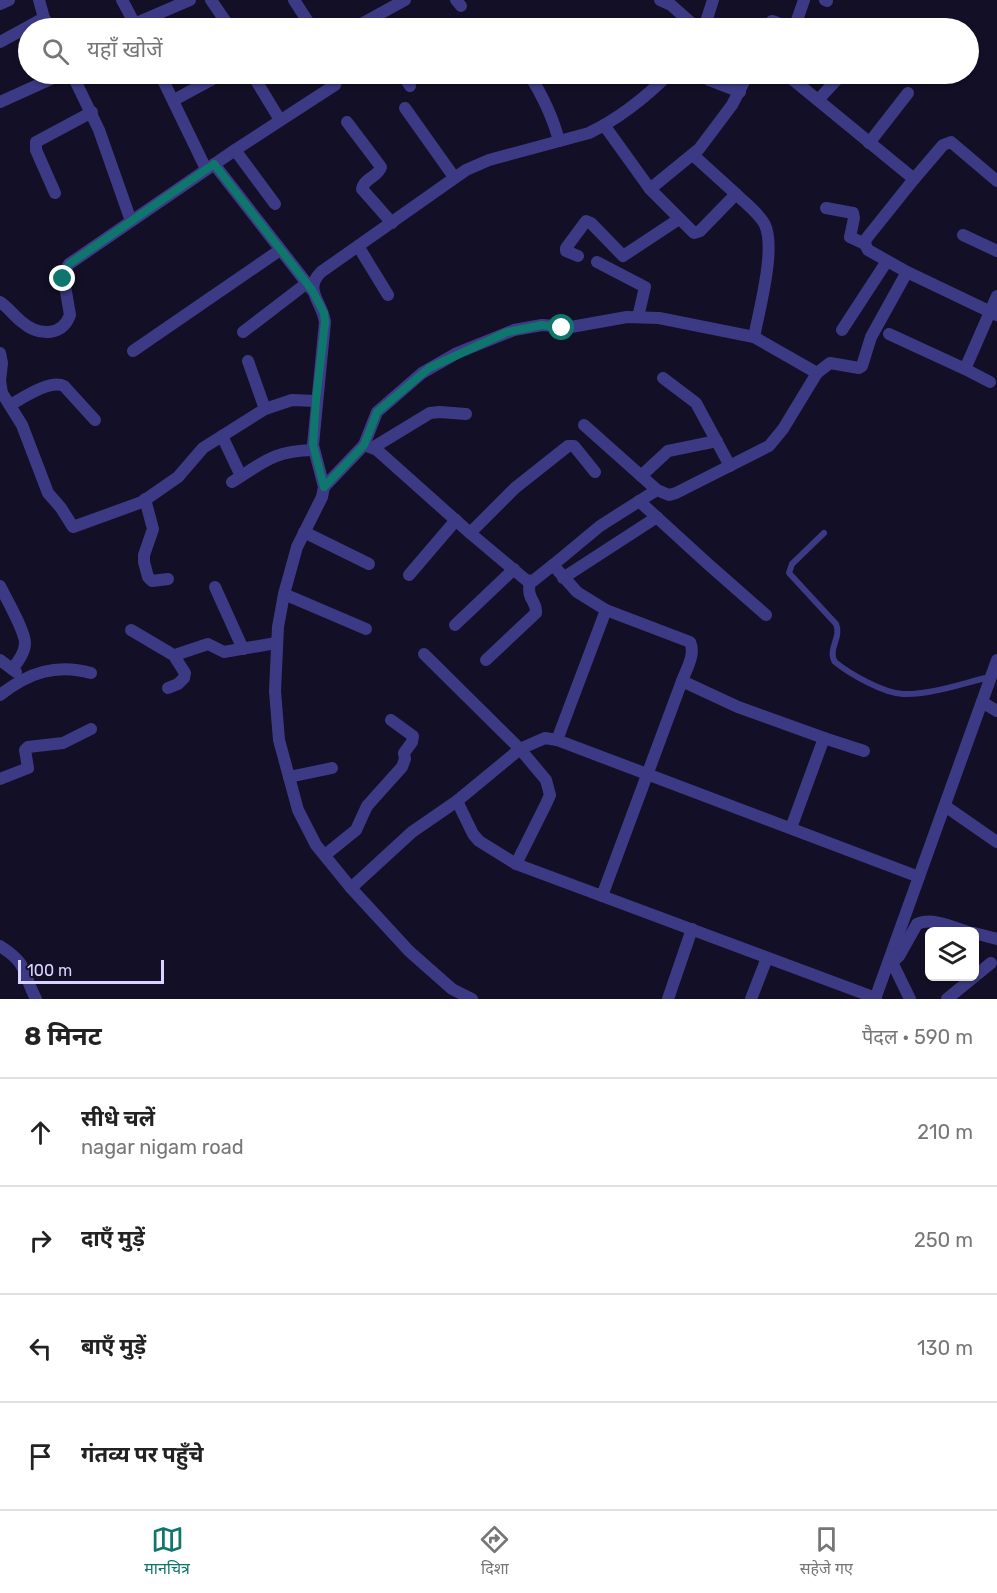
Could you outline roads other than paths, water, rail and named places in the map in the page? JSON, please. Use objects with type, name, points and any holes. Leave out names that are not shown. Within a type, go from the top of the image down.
[{"type":"street","points":[[0,4],[9,0]]},
{"type":"street","points":[[39,0],[45,18]]},
{"type":"street","points":[[122,0],[132,18]]},
{"type":"street","points":[[153,18],[190,0]]},
{"type":"street","points":[[211,0],[223,18]]},
{"type":"street","points":[[294,0],[306,18]]},
{"type":"street","points":[[660,0],[671,5],[686,18]]},
{"type":"street","points":[[707,18],[713,0]]},
{"type":"street","points":[[798,18],[804,0]]},
{"type":"street","points":[[379,18],[398,2]]},
{"type":"street","points":[[0,42],[18,35]]},
{"type":"street","points":[[0,102],[40,84]]},
{"type":"street","points":[[77,84],[92,112],[131,221]]},
{"type":"street","points":[[165,84],[210,167],[310,287],[324,313],[313,450],[324,487],[322,497],[297,547],[284,594],[276,643],[275,691],[279,740],[298,810],[316,845],[351,888],[432,974],[452,989],[472,999]]},
{"type":"street","points":[[174,100],[204,84]]},
{"type":"street","points":[[258,84],[280,120]]},
{"type":"street","points":[[0,302],[30,328],[44,333],[53,333],[63,328],[70,315],[70,304],[63,279],[65,268],[235,150],[336,84]]},
{"type":"street","points":[[535,84],[544,99],[559,141]]},
{"type":"street","points":[[243,332],[310,287],[321,272],[454,177],[489,160],[589,133],[649,94],[659,84]]},
{"type":"street","points":[[719,84],[740,92]]},
{"type":"street","points":[[650,189],[693,155],[724,117],[744,84]]},
{"type":"street","points":[[798,84],[914,179]]},
{"type":"street","points":[[818,100],[833,84]]},
{"type":"street","points":[[869,143],[908,93]]},
{"type":"street","points":[[405,108],[454,177]]},
{"type":"street","points":[[55,193],[36,150],[36,142],[92,112]]},
{"type":"street","points":[[347,122],[381,167],[379,172],[364,182],[362,189],[392,223]]},
{"type":"street","points":[[604,125],[650,189],[691,231],[697,232],[736,194]]},
{"type":"street","points":[[865,244],[870,234],[914,179],[943,146],[951,142],[997,181]]},
{"type":"street","points":[[235,150],[275,204]]},
{"type":"street","points":[[693,155],[764,222],[767,234],[766,279],[754,337]]},
{"type":"street","points":[[826,208],[853,213],[850,237],[865,244],[868,250],[907,272],[993,313]]},
{"type":"street","points":[[578,256],[566,251],[566,248],[586,221],[591,223],[623,256],[679,219]]},
{"type":"street","points":[[963,235],[997,251]]},
{"type":"street","points":[[358,246],[388,295]]},
{"type":"street","points":[[133,351],[280,250]]},
{"type":"street","points":[[842,330],[887,261]]},
{"type":"street","points":[[597,262],[645,287],[638,317]]},
{"type":"street","points":[[584,425],[657,490],[673,495],[756,454],[777,437],[817,373],[830,363],[859,368],[862,366],[871,337],[907,272]]},
{"type":"street","points":[[965,369],[993,313],[997,296]]},
{"type":"street","points":[[369,446],[376,416],[381,409],[422,373],[457,353],[514,330],[542,325],[571,327],[638,317],[672,320],[754,337],[817,373]]},
{"type":"street","points":[[890,334],[990,382]]},
{"type":"street","points":[[0,352],[1,387],[31,446],[48,493],[64,511],[70,525],[75,527],[146,499],[178,477],[203,448],[265,409],[292,400],[316,400]]},
{"type":"street","points":[[248,361],[265,409]]},
{"type":"street","points":[[663,378],[696,403],[730,466]]},
{"type":"street","points":[[10,405],[49,384],[59,383],[95,420]]},
{"type":"street","points":[[324,487],[369,446],[430,413],[466,414]]},
{"type":"street","points":[[222,436],[236,479],[275,455],[291,451],[313,450]]},
{"type":"street","points":[[641,476],[668,451],[717,441]]},
{"type":"street","points":[[369,446],[470,534],[530,581]]},
{"type":"street","points":[[470,534],[515,488],[568,446],[574,446],[595,472]]},
{"type":"street","points":[[530,581],[538,578],[600,526],[657,490]]},
{"type":"street","points":[[146,499],[153,529],[144,555],[148,578],[152,581],[168,579]]},
{"type":"street","points":[[639,501],[766,615]]},
{"type":"street","points":[[563,578],[657,517]]},
{"type":"street","points":[[409,575],[456,520]]},
{"type":"street","points":[[304,532],[369,564]]},
{"type":"street","points":[[553,565],[577,592],[606,610],[690,642],[693,648],[603,896]]},
{"type":"street","points":[[455,625],[514,569]]},
{"type":"street","points":[[486,660],[536,614],[536,607],[528,596],[530,581]]},
{"type":"street","points":[[0,586],[15,616],[25,644],[20,659],[12,669]]},
{"type":"street","points":[[215,587],[243,649]]},
{"type":"street","points":[[284,594],[366,629]]},
{"type":"street","points":[[557,740],[606,610]]},
{"type":"street","points":[[131,630],[175,656],[185,675],[178,684],[168,688]]},
{"type":"street","points":[[175,656],[208,644],[224,652],[276,643]]},
{"type":"street","points":[[424,654],[520,748],[546,780],[550,795],[516,864]]},
{"type":"street","points":[[0,660],[24,679]]},
{"type":"street","points":[[457,801],[473,834],[479,841],[516,864],[875,998],[890,964],[982,702],[992,682],[997,660]]},
{"type":"street","points":[[0,695],[24,679],[58,668],[91,673]]},
{"type":"street","points":[[682,681],[738,707],[864,751]]},
{"type":"street","points":[[982,702],[997,711]]},
{"type":"street","points":[[325,855],[356,830],[366,806],[402,767],[405,759],[404,753],[412,742],[413,736],[391,720]]},
{"type":"street","points":[[0,779],[28,768],[25,750],[28,747],[63,743],[91,729]]},
{"type":"street","points":[[351,888],[411,832],[457,801],[520,748],[544,738],[557,740],[919,877]]},
{"type":"street","points":[[791,828],[824,738]]},
{"type":"street","points":[[289,777],[332,768]]},
{"type":"street","points":[[945,806],[997,842]]},
{"type":"street","points":[[890,964],[902,951],[917,924],[929,921],[950,927]]},
{"type":"street","points":[[668,999],[692,929]]},
{"type":"street","points":[[979,934],[997,939]]},
{"type":"street","points":[[0,946],[16,957],[24,967],[36,999]]},
{"type":"street","points":[[751,999],[767,958]]},
{"type":"street","points":[[947,999],[991,963]]},
{"type":"street","points":[[890,964],[910,999]]},
{"type":"lane","points":[[824,533],[792,564],[789,573],[836,624],[838,632],[832,654],[835,662],[882,689],[903,694],[992,682]]}]
